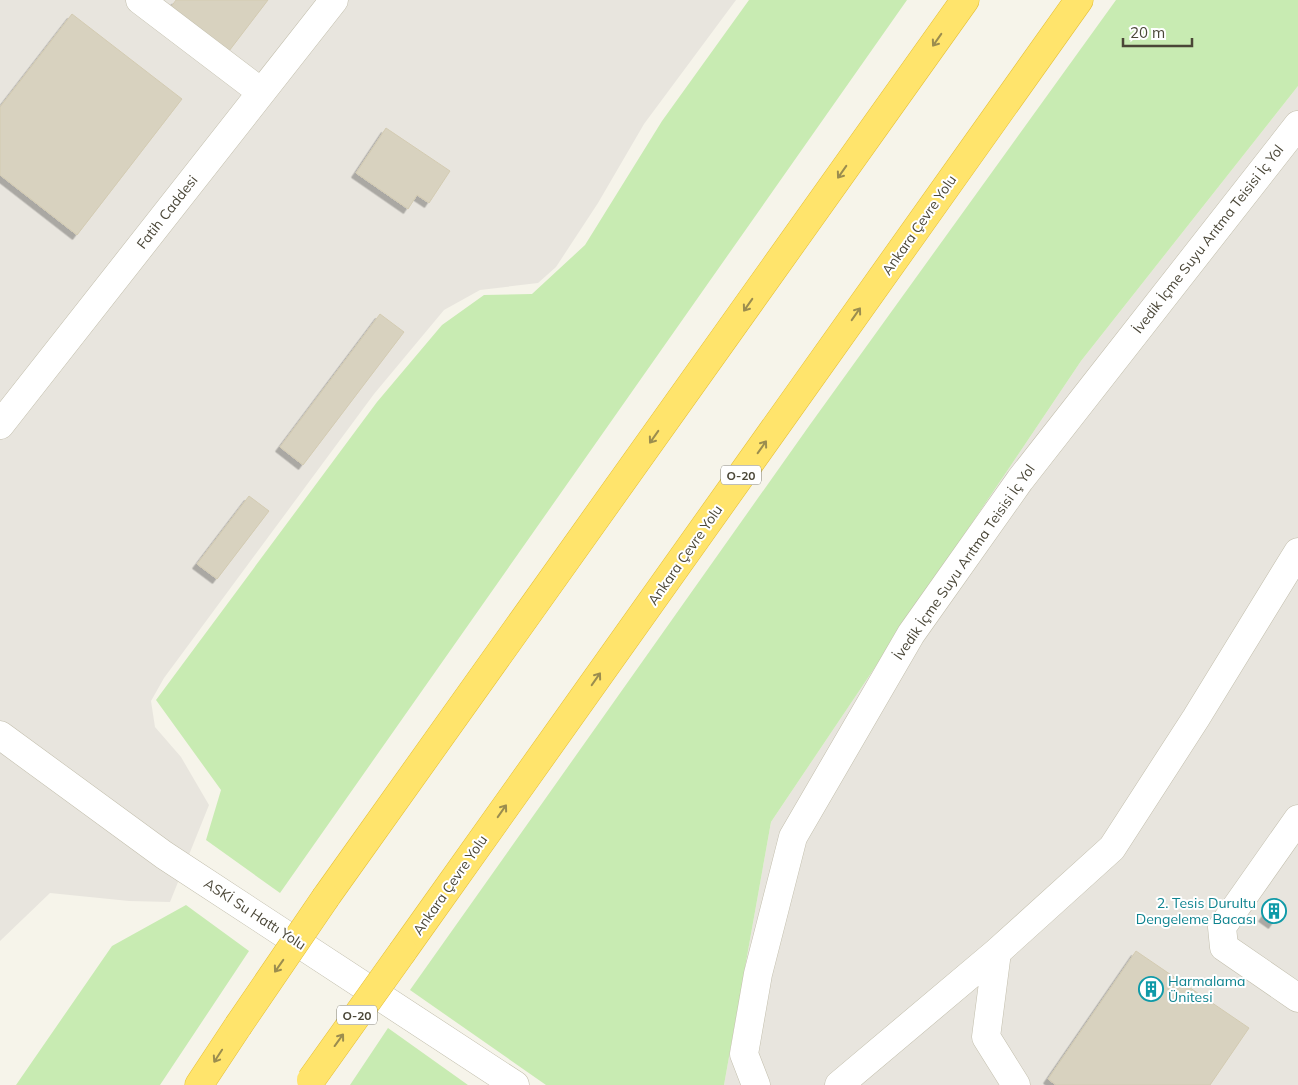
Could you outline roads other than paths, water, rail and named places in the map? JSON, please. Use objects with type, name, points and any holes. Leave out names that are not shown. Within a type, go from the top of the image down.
[{"type":"highway","points":[[199,1085],[326,897],[965,0]]},
{"type":"highway","name":"Ankara Çevre Yolu","points":[[309,1082],[1079,0]]},
{"type":"street","points":[[140,0],[261,92]]},
{"type":"street","name":"Fatih Caddesi","points":[[1,421],[334,0]]},
{"type":"street","name":"İvedik İçme Suyu Arıtma Teisisi İç Yol","points":[[756,1085],[744,1054],[758,974],[793,837],[911,634],[945,585],[1020,480],[1298,125]]},
{"type":"street","points":[[839,1085],[996,952],[1112,848],[1196,718],[1298,552]]},
{"type":"street","name":"ASKİ Su Hattı Yolu","points":[[0,735],[164,854],[515,1085]]},
{"type":"street","points":[[1298,819],[1222,928],[1224,947],[1298,998]]},
{"type":"street","points":[[996,952],[986,1037],[1016,1085]]},
{"type":"place","name":"2. Tesis Durultu Dengeleme Bacası","points":[[1274,911]]},
{"type":"place","name":"Harmalama Ünitesi","points":[[1151,989]]}]
